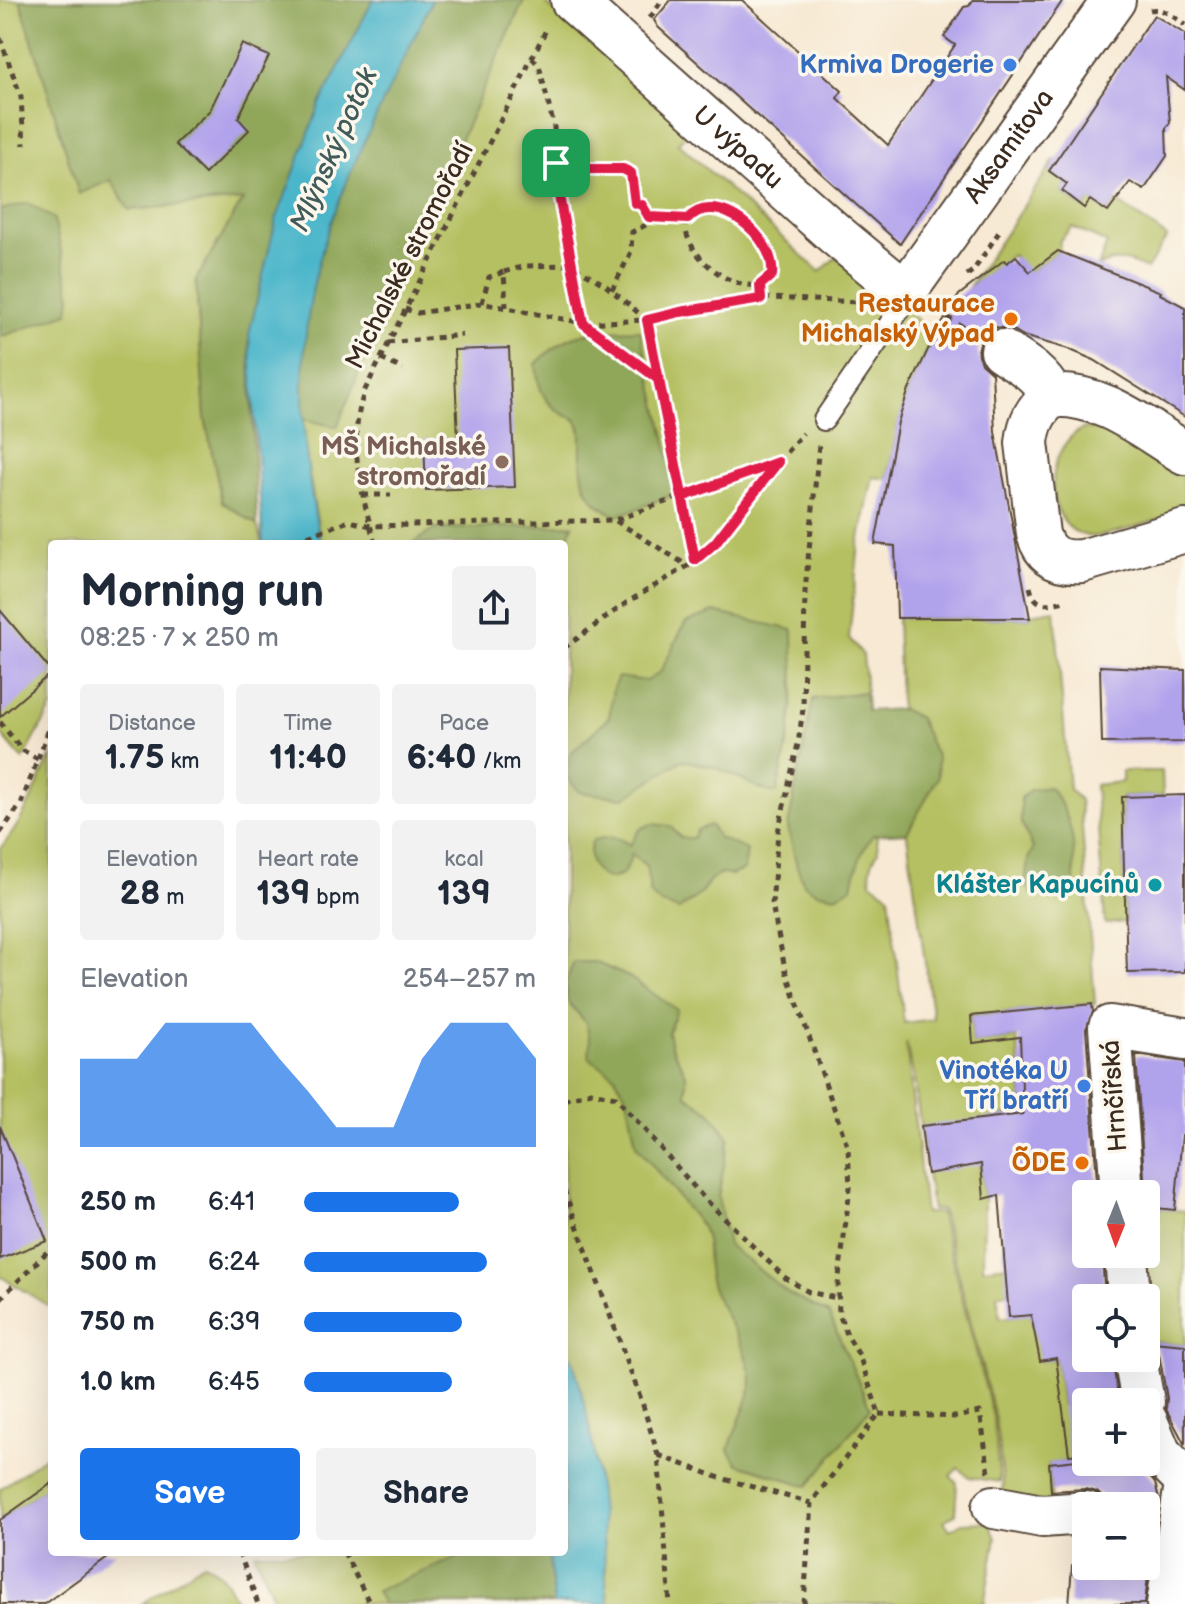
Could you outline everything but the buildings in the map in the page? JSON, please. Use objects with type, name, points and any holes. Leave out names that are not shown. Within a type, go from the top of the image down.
[{"type":"street","name":"Aksamitova","points":[[886,297],[1130,6]]},
{"type":"street","name":"U výpadu","points":[[561,12],[835,234],[886,297]]},
{"type":"street","points":[[990,343],[1033,370],[1052,396]]},
{"type":"street","points":[[1185,453],[1106,405],[1089,399],[1052,396],[1032,418],[1027,443],[1038,534],[1049,555],[1068,562],[1082,561],[1185,531]]},
{"type":"street","name":"Hrnčířská","points":[[1121,1180],[1110,1027],[1185,1039]]},
{"type":"street","points":[[1160,1454],[1185,1480],[1160,1506]]},
{"type":"street","points":[[1168,1604],[1185,1490]]},
{"type":"street","points":[[994,1507],[1042,1516],[1072,1514]]},
{"type":"lane","points":[[824,420],[902,306],[886,297]]},
{"type":"path","points":[[649,25],[662,0]]},
{"type":"path","points":[[1130,6],[1157,8],[1185,25]]},
{"type":"path","name":"Michalské stromořadí","points":[[374,540],[356,459],[356,421],[365,390],[532,58],[561,12]]},
{"type":"path","points":[[0,38],[21,97],[24,145]]},
{"type":"path","points":[[532,58],[539,65],[554,127],[557,185],[583,323],[658,379]]},
{"type":"path","points":[[556,163],[590,169],[623,169],[631,173],[635,203],[642,205],[649,217]]},
{"type":"path","points":[[649,217],[688,219],[697,212],[708,210],[728,213],[748,225],[763,240],[773,261],[772,275],[760,285],[741,285],[721,276],[707,266],[689,241],[686,230],[688,219]]},
{"type":"path","points":[[612,290],[631,252],[632,232],[646,225],[649,217]]},
{"type":"path","points":[[482,303],[489,277],[525,266],[573,265],[612,290],[647,320],[695,560]]},
{"type":"path","points":[[504,272],[506,307]]},
{"type":"path","points":[[760,285],[761,299]]},
{"type":"path","points":[[405,309],[418,313],[482,303],[583,323],[647,320],[761,299],[886,297]]},
{"type":"path","points":[[945,316],[990,343]]},
{"type":"path","points":[[388,343],[462,335]]},
{"type":"path","points":[[381,359],[403,369]]},
{"type":"path","points":[[568,645],[626,603],[688,566],[715,543],[804,432],[824,420]]},
{"type":"path","points":[[824,420],[814,474],[809,533],[803,620],[803,709],[778,832],[772,905],[785,968],[848,1148],[850,1188],[837,1298],[842,1324],[859,1355],[879,1414]]},
{"type":"path","points":[[296,540],[349,521],[371,526],[615,520],[778,462]]},
{"type":"path","points":[[363,495],[391,495]]},
{"type":"path","points":[[615,520],[688,566]]},
{"type":"path","points":[[0,722],[22,750],[38,759]]},
{"type":"path","points":[[0,833],[21,804],[48,732]]},
{"type":"path","points":[[568,1099],[591,1092],[616,1097],[711,1205],[784,1277],[809,1292],[837,1298]]},
{"type":"path","points":[[568,1201],[642,1402],[658,1455],[670,1604]]},
{"type":"path","points":[[0,1299],[48,1251]]},
{"type":"path","points":[[879,1414],[956,1417],[980,1412],[994,1507]]},
{"type":"path","points":[[804,1604],[811,1503],[879,1414]]},
{"type":"path","points":[[658,1455],[717,1477],[811,1503]]},
{"type":"path","points":[[240,1556],[258,1604]]},
{"type":"path","points":[[346,1556],[370,1604]]},
{"type":"green space","points":[[0,0],[20,0],[79,193],[112,179],[129,210],[243,200],[196,280],[205,417],[222,502],[257,525],[262,540],[48,540],[48,714],[23,760],[0,733]]},
{"type":"green space","points":[[20,0],[524,0],[385,306],[337,427],[303,419],[249,336],[257,525],[222,502],[205,417],[196,280],[243,200],[129,210],[111,180],[79,194]]},
{"type":"green space","points":[[432,0],[548,0],[546,4],[694,126],[678,143],[820,272],[836,257],[916,318],[932,341],[908,392],[887,479],[873,477],[859,543],[849,638],[863,655],[878,852],[871,866],[871,882],[889,895],[904,1023],[933,1019],[904,814],[897,618],[1030,618],[1030,614],[1055,610],[1069,789],[1080,800],[1095,1004],[971,1016],[973,1043],[1017,1038],[1024,1114],[1001,1116],[1007,1158],[981,1163],[983,1268],[1032,1262],[1034,1289],[997,1294],[1000,1318],[1031,1314],[1041,1361],[1056,1358],[1062,1405],[1070,1404],[1072,1461],[1049,1464],[1052,1504],[1002,1501],[1003,1481],[995,1417],[942,1210],[932,1210],[906,1042],[925,1213],[940,1213],[993,1417],[1000,1482],[969,1477],[958,1468],[950,1476],[957,1483],[955,1514],[944,1521],[950,1530],[962,1523],[989,1522],[996,1538],[984,1604],[608,1604],[591,1435],[568,1349],[568,540],[320,540],[303,438],[302,383]]},
{"type":"green space","points":[[1055,159],[1050,172],[1067,184],[1062,192],[1084,208],[1090,200],[1108,212],[1116,201],[1167,237],[1147,269],[1122,261],[1098,267],[1107,243],[1072,227],[1060,240],[1059,251],[1029,273],[1012,255],[968,289]]},
{"type":"green space","points":[[28,203],[54,219],[71,297],[68,313],[0,337],[0,210]]},
{"type":"green space","points":[[640,330],[678,493],[617,516],[590,496],[581,468],[579,425],[547,400],[540,388],[536,364],[561,343],[584,334]]},
{"type":"green space","points":[[1085,428],[1108,432],[1183,477],[1185,501],[1178,514],[1095,536],[1072,529],[1061,518],[1055,502],[1055,467],[1061,450],[1071,437]]},
{"type":"green space","points":[[573,525],[568,540],[418,540],[435,529]]},
{"type":"green space","points":[[714,612],[793,630],[794,692],[789,737],[777,793],[763,790],[716,768],[682,760],[624,798],[580,792],[568,779],[570,754],[609,717],[613,688],[618,677],[647,681],[661,671],[685,623]]},
{"type":"green space","points":[[865,692],[867,711],[902,709],[919,718],[937,758],[938,777],[907,833],[873,835],[865,847],[852,887],[836,896],[816,892],[804,884],[788,827],[813,699]]},
{"type":"green space","points":[[48,762],[48,1306],[0,1276],[0,849],[23,815]]},
{"type":"green space","points":[[1122,771],[1162,771],[1163,796],[1122,797],[1125,922],[1105,924],[1095,785],[1122,782]]},
{"type":"green space","points":[[1049,787],[1064,809],[1071,832],[1074,884],[1055,894],[1032,894],[1025,883],[1028,859],[1033,849],[1021,822],[1021,798],[1030,790]]},
{"type":"green space","points":[[651,824],[670,826],[681,838],[693,838],[697,830],[710,825],[719,838],[747,850],[744,870],[711,879],[700,894],[679,910],[662,904],[650,894],[647,867],[632,854],[624,872],[617,877],[610,878],[597,872],[590,858],[593,840],[613,838],[630,845],[640,829]]},
{"type":"green space","points":[[574,962],[595,962],[629,977],[677,1010],[668,1032],[671,1046],[686,1074],[686,1095],[711,1112],[729,1138],[718,1197],[728,1245],[788,1293],[829,1314],[870,1408],[808,1486],[738,1464],[729,1450],[750,1391],[751,1379],[744,1352],[712,1287],[702,1227],[636,1145],[627,1097],[614,1075],[589,1058],[590,1041],[586,1023],[568,1002],[568,976]]},
{"type":"green space","points":[[1160,1208],[1185,1211],[1185,1345],[1160,1343],[1160,1284],[1147,1284],[1145,1268],[1160,1268]]},
{"type":"green space","points":[[48,1455],[48,1486],[0,1520],[0,1489]]},
{"type":"green space","points":[[256,1556],[549,1556],[554,1604],[276,1604]]},
{"type":"green space","points":[[549,1556],[554,1604],[383,1604],[376,1591],[459,1557]]},
{"type":"green space","points":[[204,1563],[225,1580],[238,1604],[142,1604]]},
{"type":"water","name":"Mlýnský potok","points":[[373,0],[432,0],[346,183],[314,281],[304,356],[303,394],[308,469],[320,540],[263,540],[249,334],[276,220],[320,104]]},
{"type":"water","points":[[568,1349],[591,1435],[608,1604],[554,1604],[549,1556],[568,1556]]},
{"type":"place","name":"Krmiva Drogerie","points":[[1010,65]]},
{"type":"place","name":"Restaurace Michalský Výpad","points":[[1011,319]]},
{"type":"place","name":"MŠ Michalské stromořadí","points":[[502,462]]},
{"type":"place","name":"Klášter Kapucínů","points":[[1155,885]]},
{"type":"place","name":"Vinotéka U Tří bratří","points":[[1084,1086]]},
{"type":"place","name":"ÕDE","points":[[1082,1163]]},
{"type":"route","points":[[556,163],[557,185],[583,323],[658,379],[682,497],[778,462],[715,543],[695,560],[658,379],[647,320],[761,299],[760,285],[772,275],[771,256],[763,240],[735,216],[702,210],[688,219],[649,217],[648,211],[635,203],[631,173],[623,169],[590,169],[556,163]]}]
